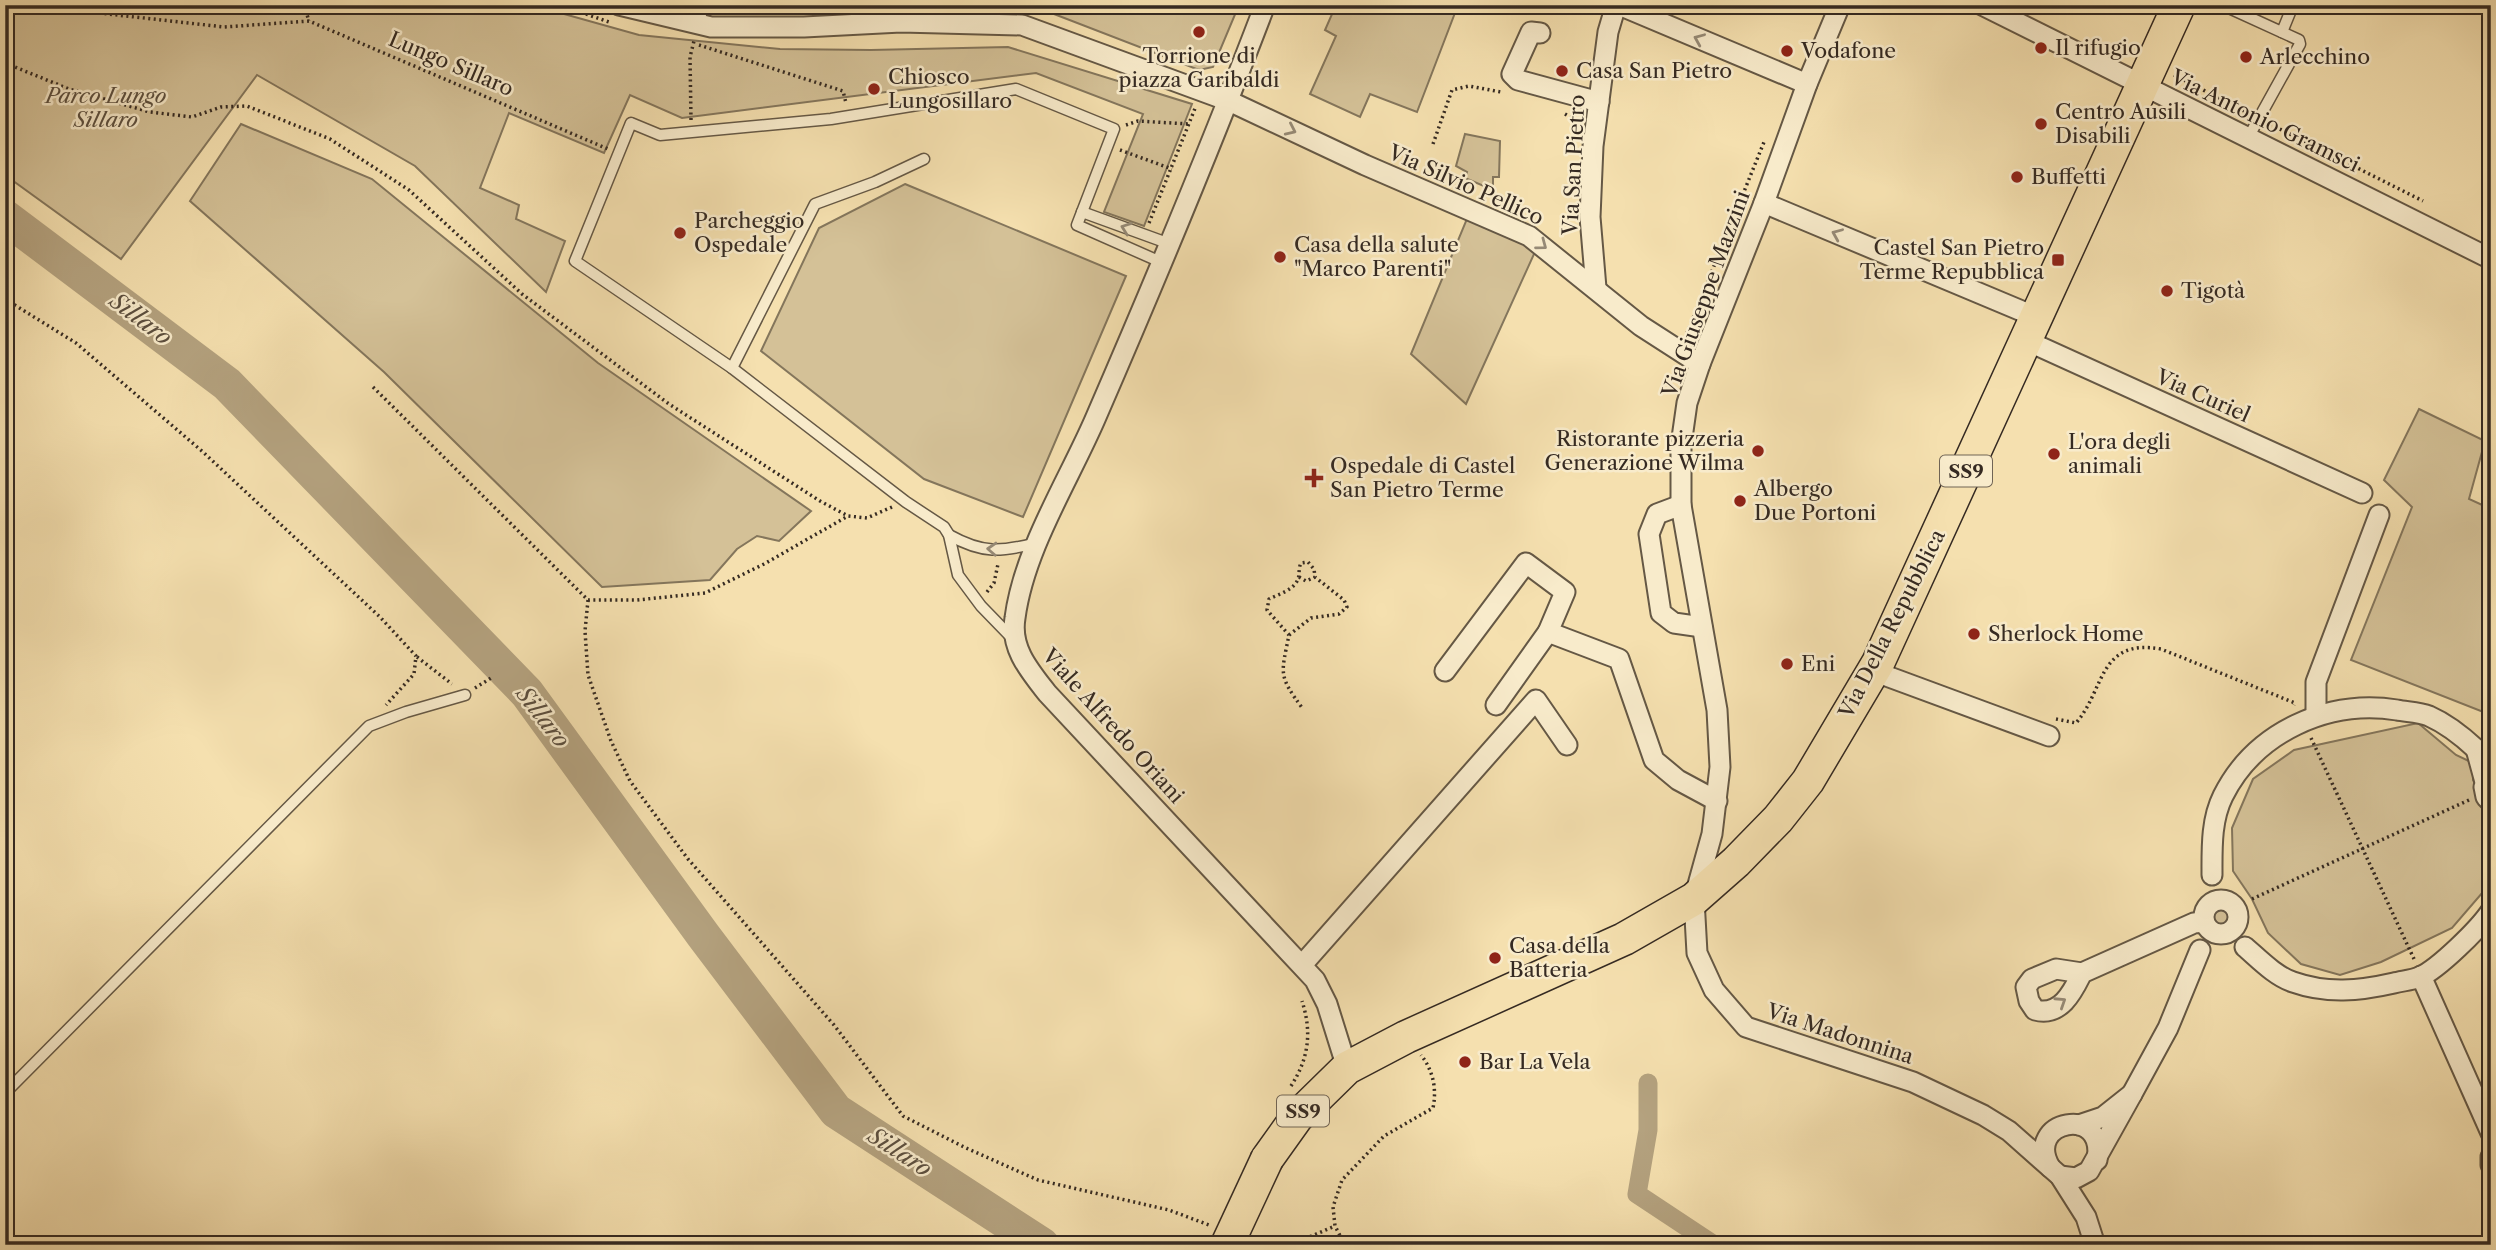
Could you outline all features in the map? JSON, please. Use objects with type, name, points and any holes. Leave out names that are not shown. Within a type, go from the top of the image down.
[{"type":"main road","name":"Via Della Repubblica","points":[[1232,1238],[1267,1159],[1297,1117],[1347,1068],[1406,1037],[1624,939],[1694,899],[1778,820],[1801,791],[1873,671],[2179,5]]},
{"type":"street","name":"Viale Alfredo Oriani","points":[[1265,5],[1229,102],[1163,263],[1079,457],[1037,542],[1018,598],[1014,620],[1016,642],[1024,663],[1047,693],[1315,980],[1327,1004],[1347,1068]]},
{"type":"street","points":[[1618,5],[1807,84]]},
{"type":"street","name":"Via San Pietro","points":[[1596,288],[1590,217],[1593,146],[1608,32],[1618,5]]},
{"type":"street","name":"Via Giuseppe Mazzini","points":[[1694,899],[1712,834],[1720,767],[1717,710],[1681,505],[1681,445],[1688,403],[1700,364],[1840,5]]},
{"type":"street","name":"Via Antonio Gramsci","points":[[1982,5],[2491,259]]},
{"type":"street","name":"Via Silvio Pellico","points":[[617,15],[695,22],[711,27],[804,27],[904,14],[1022,25],[1196,93],[1229,102],[1365,165],[1530,236],[1641,326],[1700,364]]},
{"type":"street","points":[[1540,33],[1531,32],[1512,74],[1518,80],[1599,102]]},
{"type":"street","name":"Via Curiel","points":[[1764,203],[2030,329],[2362,494]]},
{"type":"street","points":[[1681,505],[1657,514],[1649,534],[1661,613],[1674,623],[1702,627]]},
{"type":"street","points":[[2316,716],[2316,682],[2379,515]]},
{"type":"street","points":[[1445,671],[1526,564],[1566,592],[1548,632],[1496,705]]},
{"type":"street","points":[[1548,632],[1619,659],[1654,760],[1678,780],[1717,801]]},
{"type":"street","points":[[1873,671],[2049,736]]},
{"type":"street","points":[[1302,965],[1536,700],[1567,745]]},
{"type":"street","points":[[2009,1131],[2055,1172],[2076,1178],[2093,1166],[2168,1028],[2200,950],[2216,921],[2212,841],[2222,797],[2236,774],[2254,754],[2289,727],[2316,716],[2347,710],[2384,708],[2426,715],[2451,727],[2476,749],[2486,784]]},
{"type":"street","name":"Via Madonnina","points":[[1694,899],[1698,953],[1714,990],[1746,1027],[1913,1082],[1983,1115],[2009,1131]]},
{"type":"street","points":[[2082,973],[2194,923],[2216,921],[2264,964],[2290,982],[2322,990],[2368,989],[2421,976],[2458,948],[2491,911]]},
{"type":"street","points":[[2421,976],[2491,1133]]},
{"type":"street","points":[[2009,1131],[2041,1136],[2061,1125],[2079,1125],[2103,1117],[2133,1094]]},
{"type":"street","points":[[2079,1125],[2087,1129],[2098,1143],[2086,1217]]},
{"type":"street","points":[[2053,1130],[2045,1144],[2046,1160],[2086,1217],[2095,1245]]},
{"type":"street","points":[[2491,1157],[2491,1165]]},
{"type":"lane","points":[[2230,5],[2229,8],[2299,40],[2301,44],[2248,138]]},
{"type":"lane","points":[[2282,32],[2293,5]]},
{"type":"lane","points":[[1016,642],[979,603],[958,575],[949,535],[944,527],[906,502],[732,368],[575,261],[631,123],[660,135],[849,116],[1016,89],[1114,129],[1077,225],[1163,263]]},
{"type":"lane","points":[[732,368],[815,204],[925,159]]},
{"type":"lane","points":[[1082,212],[1171,244]]},
{"type":"lane","points":[[949,535],[969,546],[992,551],[1037,542]]},
{"type":"lane","points":[[5,1093],[369,726],[465,695]]},
{"type":"path","name":"Lungo Sillaro","points":[[28,5],[224,27],[309,22],[608,149]]},
{"type":"path","points":[[304,5],[309,22]]},
{"type":"path","points":[[560,5],[617,15]]},
{"type":"path","points":[[691,120],[690,57],[695,37],[695,22]]},
{"type":"path","points":[[701,47],[842,91],[849,116]]},
{"type":"path","points":[[5,63],[69,89],[150,112],[192,117],[221,107],[247,107],[330,139],[409,190],[522,294],[669,404],[820,501],[848,516],[867,518],[906,502]]},
{"type":"path","points":[[2171,74],[2430,205]]},
{"type":"path","points":[[1433,144],[1452,89],[1469,86],[1507,93]]},
{"type":"path","points":[[1144,235],[1189,124],[1196,93]]},
{"type":"path","points":[[1114,129],[1138,121],[1189,124]]},
{"type":"path","points":[[1680,351],[1765,139]]},
{"type":"path","points":[[1108,146],[1172,169]]},
{"type":"path","points":[[5,299],[76,342],[203,452],[380,617],[416,656],[465,695]]},
{"type":"path","points":[[373,387],[588,600],[637,600],[705,593],[764,564],[848,516]]},
{"type":"path","points":[[979,603],[994,583],[1001,550]]},
{"type":"path","points":[[1289,635],[1267,610],[1269,599],[1293,587],[1299,577],[1301,563],[1308,562],[1314,569],[1315,577],[1344,600],[1347,607],[1339,614],[1311,618],[1289,635],[1282,670],[1285,685],[1303,709]]},
{"type":"path","points":[[1299,577],[1306,580],[1315,577]]},
{"type":"path","points":[[588,600],[585,631],[588,675],[611,741],[630,781],[688,859],[834,1025],[904,1116],[966,1148],[1038,1180],[1169,1210],[1232,1238],[1300,1241],[1335,1226]]},
{"type":"path","points":[[2049,736],[2057,717],[2076,723],[2083,715],[2100,677],[2115,658],[2128,650],[2146,647],[2161,649],[2295,703],[2290,711],[2282,716],[2299,741],[2310,735],[2414,959],[2433,948],[2442,960]]},
{"type":"path","points":[[369,726],[414,674],[416,656]]},
{"type":"path","points":[[2252,899],[2486,784]]},
{"type":"path","points":[[1287,1092],[1300,1071],[1308,1046],[1308,1018],[1300,995]]},
{"type":"path","points":[[1345,1245],[1335,1226],[1333,1207],[1342,1180],[1384,1136],[1433,1108],[1436,1093],[1428,1064],[1406,1037]]},
{"type":"green space","name":"Parco Lungo Sillaro","points":[[5,5],[532,5],[639,35],[780,49],[1008,47],[1192,104],[1144,226],[1104,212],[1143,114],[1036,73],[682,118],[630,95],[604,153],[509,113],[480,188],[519,205],[516,219],[565,241],[546,292],[415,166],[257,75],[121,259],[5,175]]},
{"type":"green space","points":[[1120,5],[1239,5],[1213,67],[1199,70],[1041,9],[1119,8]]},
{"type":"green space","points":[[1336,5],[1458,5],[1417,112],[1370,94],[1360,117],[1310,94],[1336,36],[1325,30]]},
{"type":"green space","points":[[241,124],[372,179],[598,363],[811,511],[779,541],[757,536],[737,549],[710,580],[602,587],[384,372],[190,201]]},
{"type":"green space","points":[[1465,134],[1500,141],[1499,177],[1493,177],[1493,190],[1465,178],[1467,172],[1456,166]]},
{"type":"green space","points":[[905,184],[1126,276],[1023,517],[924,479],[761,351],[819,228]]},
{"type":"green space","points":[[1471,209],[1539,243],[1466,404],[1411,354]]},
{"type":"green space","points":[[2419,409],[2485,441],[2469,499],[2491,509],[2491,715],[2351,660],[2412,507],[2384,480]]},
{"type":"green space","points":[[2418,723],[2456,755],[2473,763],[2473,780],[2491,812],[2491,861],[2483,892],[2452,928],[2381,962],[2340,975],[2301,964],[2268,933],[2252,899],[2233,871],[2232,828],[2253,779],[2294,750]]},
{"type":"green space","points":[[2221,904],[2230,908],[2234,917],[2230,926],[2221,930],[2212,926],[2208,917],[2212,908]]},
{"type":"waterway","name":"Sillaro","points":[[5,217],[227,384],[527,693],[703,935],[836,1111],[1042,1245]]},
{"type":"waterway","points":[[1648,1083],[1648,1130],[1637,1194],[1714,1245]]},
{"type":"place","name":"Torrione di piazza Garibaldi","points":[[1199,32]]},
{"type":"place","name":"Il rifugio","points":[[2041,48]]},
{"type":"place","name":"Vodafone","points":[[1787,51]]},
{"type":"place","name":"Arlecchino","points":[[2246,57]]},
{"type":"place","name":"Casa San Pietro","points":[[1562,71]]},
{"type":"place","name":"Chiosco Lungosillaro","points":[[874,89]]},
{"type":"place","name":"Centro Ausili Disabili","points":[[2041,124]]},
{"type":"place","name":"Buffetti","points":[[2017,177]]},
{"type":"place","name":"Parcheggio Ospedale","points":[[680,233]]},
{"type":"place","name":"Casa della salute \"Marco Parenti\"","points":[[1280,257]]},
{"type":"place","name":"Castel San Pietro Terme Repubblica","points":[[2058,260]]},
{"type":"place","name":"Tigotà","points":[[2167,291]]},
{"type":"place","name":"Ristorante pizzeria Generazione Wilma","points":[[1758,451]]},
{"type":"place","name":"L'ora degli animali","points":[[2054,454]]},
{"type":"place","name":"Ospedale di Castel San Pietro Terme","points":[[1314,478]]},
{"type":"place","name":"Albergo Due Portoni","points":[[1740,501]]},
{"type":"place","name":"Sherlock Home","points":[[1974,634]]},
{"type":"place","name":"Eni","points":[[1787,664]]},
{"type":"place","name":"Casa della Batteria","points":[[1495,958]]},
{"type":"place","name":"Bar La Vela","points":[[1465,1062]]}]
